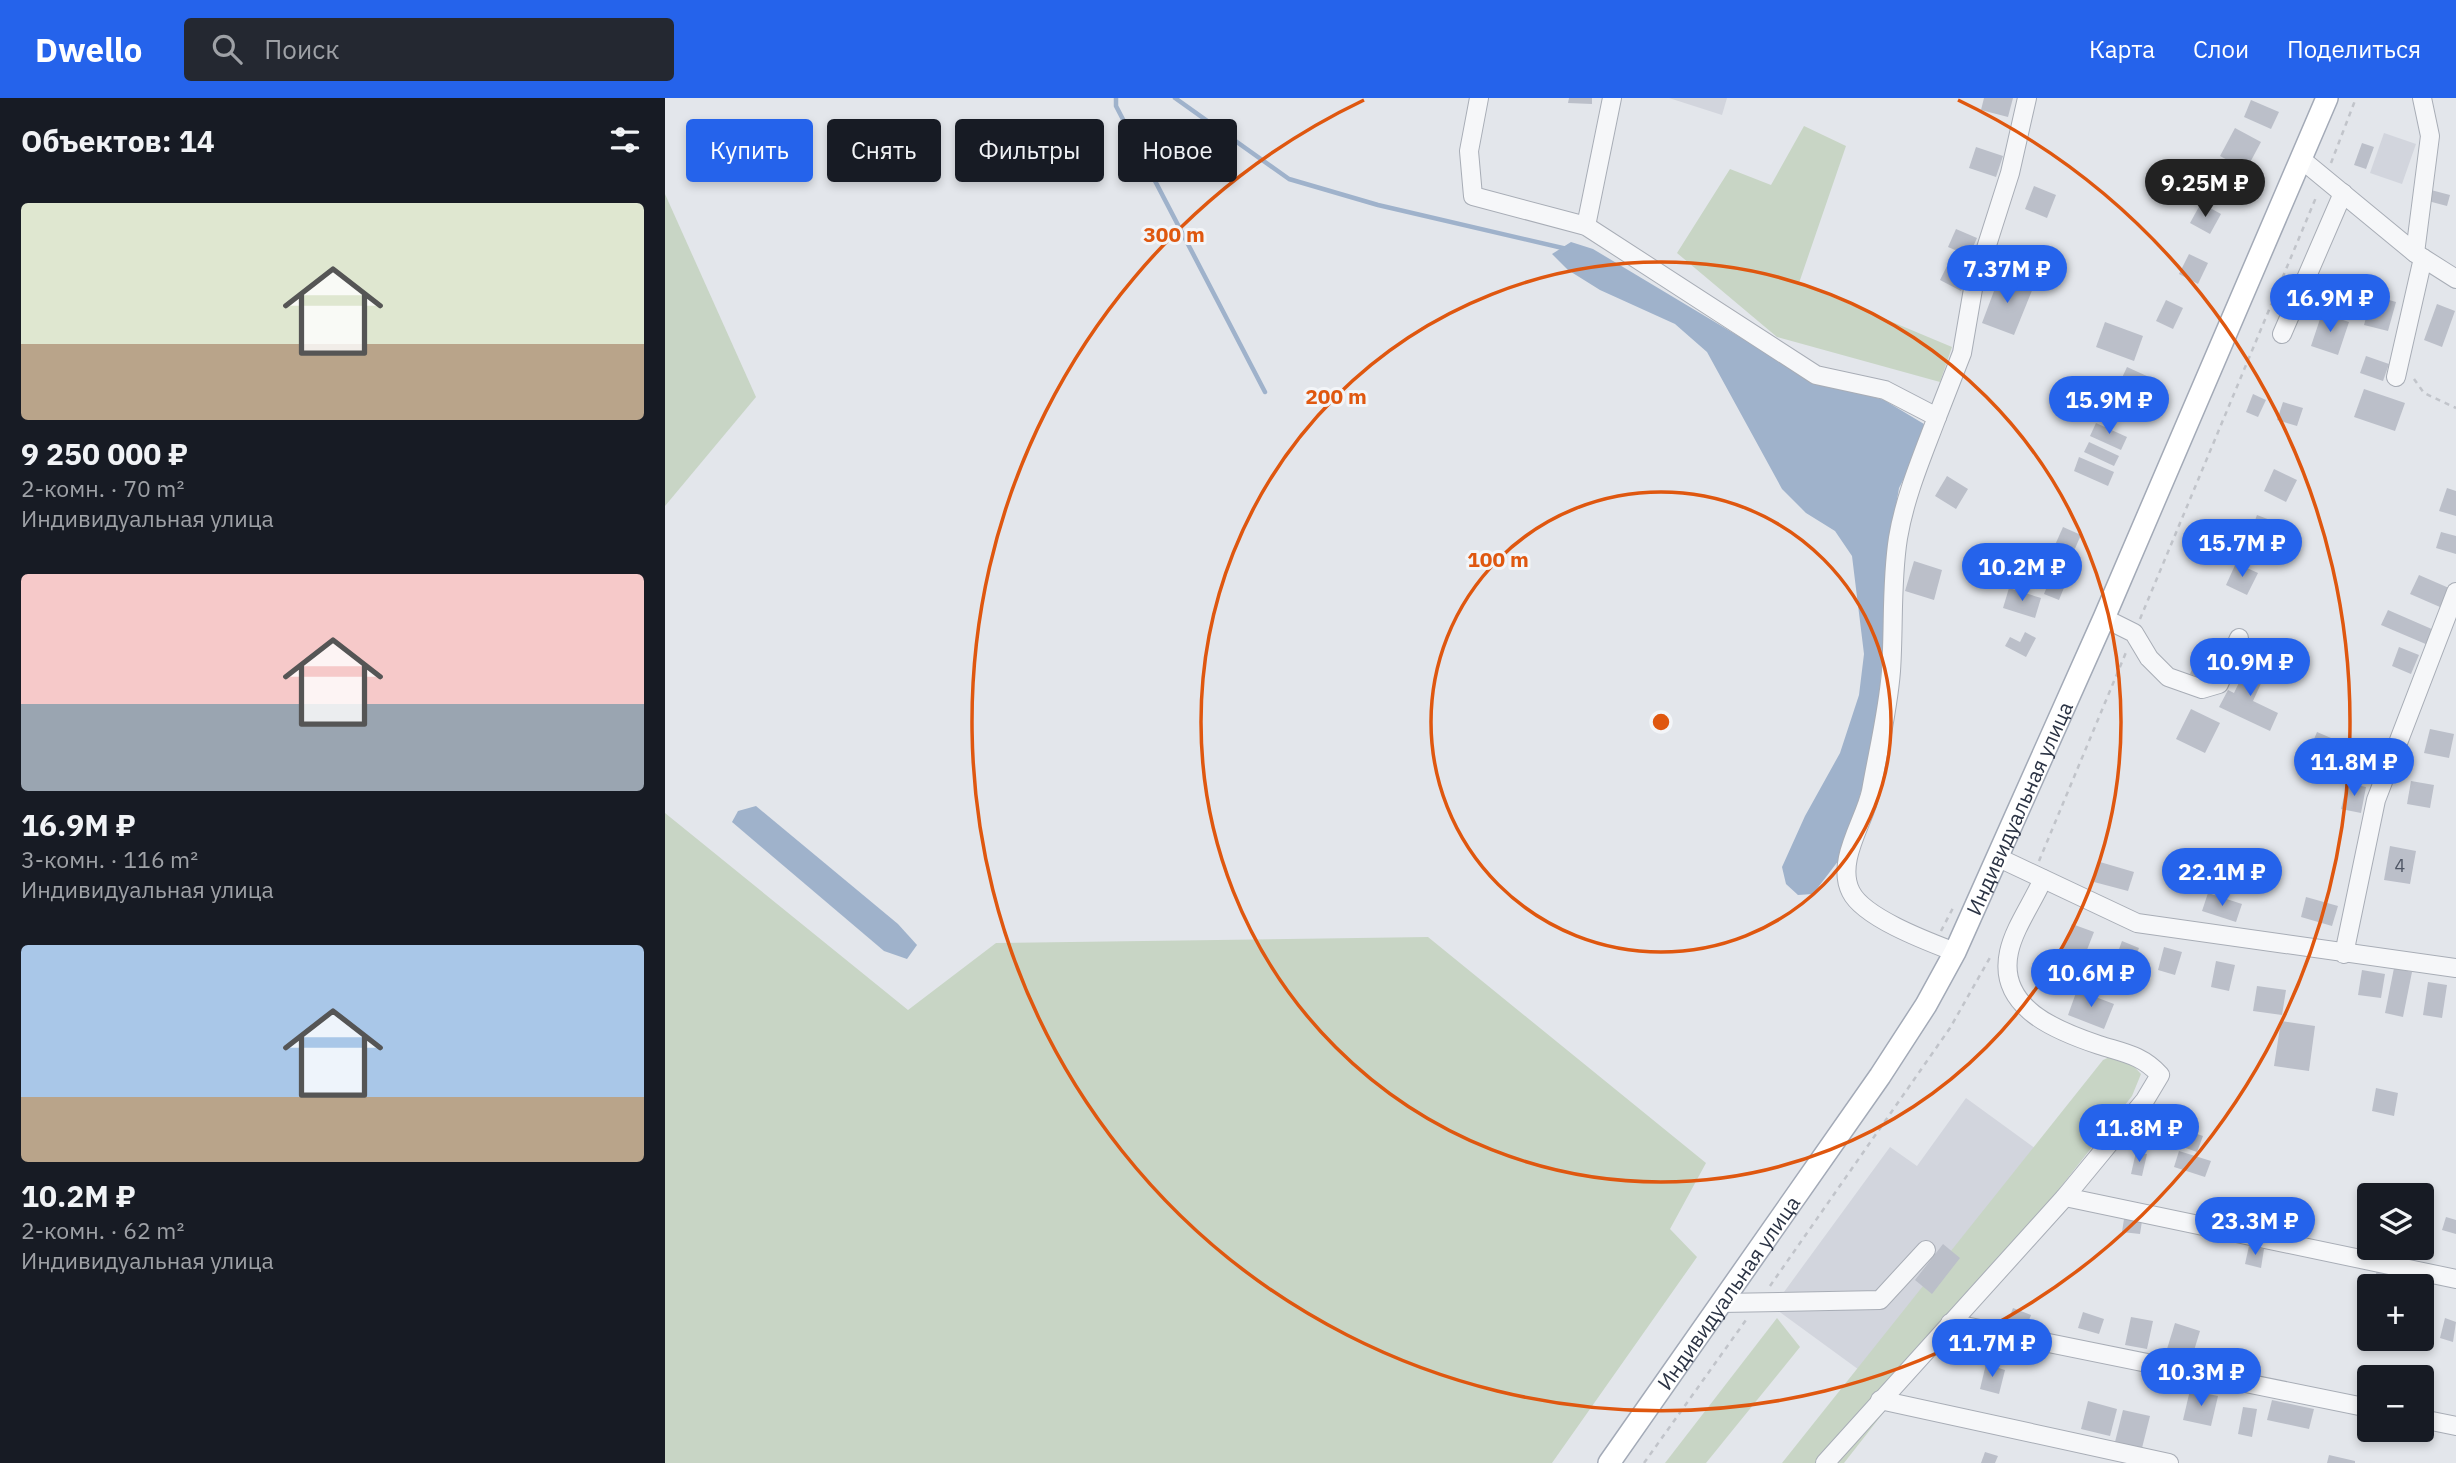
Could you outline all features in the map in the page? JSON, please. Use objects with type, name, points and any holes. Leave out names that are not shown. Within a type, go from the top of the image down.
[{"type":"main road","name":"Индивидуальная улица","points":[[1609,1463],[1880,1076],[1926,1005],[1955,953],[2104,618],[2327,98]]},
{"type":"street","points":[[1479,98],[1469,151],[1473,196],[1586,226],[1817,375],[1885,390],[1937,417]]},
{"type":"street","points":[[1586,226],[1612,98]]},
{"type":"street","points":[[1955,953],[1876,916],[1851,894],[1846,874],[1853,841],[1868,803],[1883,726],[1891,673],[1898,540],[1908,493],[1962,353],[1973,289],[2010,173],[2027,98]]},
{"type":"street","points":[[2398,369],[2419,255],[2430,136],[2422,98]]},
{"type":"street","points":[[2301,159],[2419,255],[2456,279]]},
{"type":"street","points":[[2282,334],[2343,193]]},
{"type":"street","points":[[2344,954],[2376,800],[2456,592]]},
{"type":"street","points":[[2104,618],[2134,633],[2150,659],[2168,677],[2202,689],[2218,684],[2239,638]]},
{"type":"street","points":[[1999,858],[2137,923],[2456,968]]},
{"type":"street","points":[[1825,1463],[2065,1197],[2145,1100],[2160,1075],[2146,1060],[2056,1031],[2023,1006],[2008,979],[2009,951],[2038,877]]},
{"type":"street","points":[[2065,1197],[2456,1279]]},
{"type":"street","points":[[1721,1303],[1880,1300],[1926,1250]]},
{"type":"street","points":[[1950,1323],[2357,1406]]},
{"type":"street","points":[[1880,1400],[2169,1463]]},
{"type":"street","points":[[2434,1421],[2456,1426]]},
{"type":"path","points":[[2038,877],[2134,633],[2356,98]]},
{"type":"path","points":[[2398,369],[2424,393],[2456,408]]},
{"type":"path","points":[[1644,1463],[1950,1028],[1993,953]]},
{"type":"shaded area","points":[[1669,98],[1727,98],[1722,115]]},
{"type":"shaded area","points":[[2384,133],[2416,144],[2402,184],[2370,173]]},
{"type":"shaded area","points":[[1966,1098],[2043,1154],[1877,1383],[1773,1307],[1890,1147],[1917,1166]]},
{"type":"green space","points":[[1804,126],[1846,146],[1799,283],[1952,347],[1940,382],[1777,337],[1677,253],[1730,169],[1771,185]]},
{"type":"green space","points":[[665,194],[756,397],[665,506]]},
{"type":"green space","points":[[665,813],[908,1010],[996,943],[1428,937],[1706,1163],[1670,1229],[1697,1257],[1552,1463],[665,1463]]},
{"type":"green space","points":[[2114,1055],[2129,1061],[2141,1074],[2132,1096],[1844,1463],[1782,1463],[2103,1060]]},
{"type":"green space","points":[[1777,1318],[1800,1347],[1706,1463],[1665,1463]]},
{"type":"water","points":[[1571,242],[1593,249],[1810,379],[1884,400],[1924,424],[1917,453],[1899,488],[1892,529],[1879,699],[1865,778],[1842,856],[1813,894],[1798,895],[1786,884],[1782,867],[1805,816],[1840,753],[1859,695],[1864,654],[1852,556],[1835,531],[1806,513],[1782,489],[1707,352],[1675,324],[1600,290],[1568,270],[1552,254]]},
{"type":"water","points":[[756,806],[898,924],[917,945],[907,959],[884,951],[732,822],[738,811]]},
{"type":"building","points":[[1569,98],[1592,98],[1592,104],[1568,103]]},
{"type":"building","points":[[1984,98],[2013,98],[2008,117],[1981,110]]},
{"type":"building","points":[[2251,100],[2279,112],[2271,129],[2244,117]]},
{"type":"building","points":[[2235,128],[2261,142],[2246,170],[2220,156]]},
{"type":"building","points":[[2362,143],[2374,147],[2366,169],[2354,165]]},
{"type":"building","points":[[1976,147],[2003,156],[1996,177],[1969,168]]},
{"type":"building","points":[[2203,164],[2222,175],[2213,191],[2194,180]]},
{"type":"building","points":[[2034,186],[2056,195],[2047,218],[2025,209]]},
{"type":"building","points":[[2431,190],[2450,195],[2447,206],[2428,201]]},
{"type":"building","points":[[2201,203],[2221,214],[2210,234],[2190,223]]},
{"type":"building","points":[[1956,229],[1977,238],[1969,256],[1948,247]]},
{"type":"building","points":[[2189,254],[2208,263],[2198,284],[2179,274]]},
{"type":"building","points":[[1947,266],[1968,276],[1961,291],[1940,280]]},
{"type":"building","points":[[2000,275],[2033,288],[2014,335],[1982,323]]},
{"type":"building","points":[[2372,295],[2396,302],[2388,331],[2364,325]]},
{"type":"building","points":[[2166,300],[2183,308],[2173,329],[2156,321]]},
{"type":"building","points":[[2437,304],[2455,311],[2442,347],[2424,340]]},
{"type":"building","points":[[2322,313],[2349,322],[2338,355],[2311,346]]},
{"type":"building","points":[[2105,322],[2143,336],[2134,361],[2096,347]]},
{"type":"building","points":[[2366,356],[2389,364],[2383,381],[2360,373]]},
{"type":"building","points":[[2127,367],[2149,377],[2141,392],[2120,382]]},
{"type":"building","points":[[2118,388],[2140,400],[2131,416],[2109,404]]},
{"type":"building","points":[[2364,389],[2405,403],[2395,431],[2354,417]]},
{"type":"building","points":[[2253,394],[2266,400],[2258,417],[2246,412]]},
{"type":"building","points":[[2283,402],[2303,408],[2297,426],[2277,420]]},
{"type":"building","points":[[2096,423],[2127,437],[2121,450],[2090,436]]},
{"type":"building","points":[[2089,442],[2119,456],[2114,466],[2084,452]]},
{"type":"building","points":[[2079,457],[2114,472],[2108,486],[2074,471]]},
{"type":"building","points":[[2274,469],[2297,480],[2286,502],[2264,491]]},
{"type":"building","points":[[1947,476],[1968,489],[1956,509],[1935,496]]},
{"type":"building","points":[[2447,488],[2456,491],[2456,516],[2439,511]]},
{"type":"building","points":[[2257,515],[2278,523],[2272,540],[2251,531]]},
{"type":"building","points":[[2063,527],[2081,535],[2073,553],[2055,545]]},
{"type":"building","points":[[2210,529],[2237,540],[2232,555],[2204,544]]},
{"type":"building","points":[[2441,532],[2456,536],[2456,554],[2436,548]]},
{"type":"building","points":[[1914,561],[1942,570],[1934,600],[1905,591]]},
{"type":"building","points":[[2236,563],[2258,573],[2247,595],[2226,585]]},
{"type":"building","points":[[2052,574],[2067,580],[2059,600],[2044,594]]},
{"type":"building","points":[[2419,575],[2449,588],[2440,607],[2410,594]]},
{"type":"building","points":[[2009,588],[2041,598],[2035,618],[2003,608]]},
{"type":"building","points":[[2388,610],[2434,630],[2428,645],[2381,625]]},
{"type":"building","points":[[2025,632],[2036,638],[2026,657],[2005,646],[2010,637],[2020,642]]},
{"type":"building","points":[[2399,647],[2419,655],[2411,674],[2392,666]]},
{"type":"building","points":[[2200,650],[2219,658],[2209,682],[2190,674]]},
{"type":"building","points":[[2251,658],[2269,666],[2253,701],[2278,713],[2270,731],[2219,707],[2228,690],[2234,693]]},
{"type":"building","points":[[2191,709],[2220,723],[2205,753],[2176,739]]},
{"type":"building","points":[[2430,729],[2454,734],[2449,758],[2424,753]]},
{"type":"building","points":[[2317,732],[2345,744],[2340,755],[2350,759],[2347,767],[2331,761],[2333,753],[2312,744]]},
{"type":"building","points":[[2411,781],[2434,785],[2430,808],[2407,804]]},
{"type":"building","points":[[2347,783],[2366,787],[2361,813],[2341,809]]},
{"type":"building","points":[[2390,846],[2416,851],[2410,884],[2384,880]]},
{"type":"building","points":[[2100,862],[2134,872],[2128,891],[2094,882]]},
{"type":"building","points":[[2208,893],[2242,904],[2236,922],[2202,911]]},
{"type":"building","points":[[2306,897],[2338,906],[2332,926],[2301,917]]},
{"type":"building","points":[[2072,924],[2094,932],[2083,960],[2062,953]]},
{"type":"building","points":[[2122,941],[2139,948],[2132,967],[2115,960]]},
{"type":"building","points":[[2164,947],[2182,952],[2175,975],[2158,970]]},
{"type":"building","points":[[2216,961],[2235,965],[2229,991],[2211,987]]},
{"type":"building","points":[[2394,968],[2412,972],[2403,1017],[2385,1013]]},
{"type":"building","points":[[2362,970],[2385,974],[2381,998],[2358,995]]},
{"type":"building","points":[[2428,982],[2447,985],[2442,1018],[2423,1015]]},
{"type":"building","points":[[2257,986],[2286,990],[2282,1015],[2253,1011]]},
{"type":"building","points":[[2077,990],[2114,1004],[2104,1029],[2068,1015]]},
{"type":"building","points":[[2281,1021],[2315,1026],[2309,1071],[2274,1066]]},
{"type":"building","points":[[2376,1088],[2398,1093],[2394,1116],[2372,1111]]},
{"type":"building","points":[[2155,1120],[2203,1136],[2197,1152],[2149,1135]]},
{"type":"building","points":[[2179,1151],[2211,1161],[2205,1177],[2174,1167]]},
{"type":"building","points":[[2136,1152],[2147,1154],[2142,1176],[2131,1174]]},
{"type":"building","points":[[2446,1217],[2456,1220],[2456,1234],[2442,1230]]},
{"type":"building","points":[[2124,1219],[2142,1221],[2140,1234],[2122,1232]]},
{"type":"building","points":[[1943,1244],[1960,1258],[1932,1294],[1915,1280]]},
{"type":"building","points":[[2249,1246],[2264,1249],[2261,1268],[2245,1264]]},
{"type":"building","points":[[2377,1270],[2396,1274],[2376,1274]]},
{"type":"building","points":[[2013,1308],[2031,1315],[2024,1333],[2006,1326]]},
{"type":"building","points":[[2083,1312],[2104,1319],[2099,1334],[2078,1328]]},
{"type":"building","points":[[2131,1317],[2153,1321],[2147,1349],[2125,1345]]},
{"type":"building","points":[[2445,1318],[2456,1322],[2453,1342],[2440,1338]]},
{"type":"building","points":[[2175,1323],[2200,1331],[2192,1357],[2167,1349]]},
{"type":"building","points":[[1986,1364],[2005,1370],[1999,1394],[1980,1389]]},
{"type":"building","points":[[2190,1390],[2218,1396],[2211,1426],[2183,1420]]},
{"type":"building","points":[[2272,1400],[2314,1409],[2309,1429],[2267,1420]]},
{"type":"building","points":[[2088,1401],[2117,1409],[2110,1436],[2081,1429]]},
{"type":"building","points":[[2243,1407],[2257,1409],[2252,1437],[2238,1434]]},
{"type":"building","points":[[2123,1410],[2150,1416],[2142,1448],[2115,1442]]},
{"type":"building","points":[[1985,1452],[1998,1456],[1995,1463],[1981,1463]]},
{"type":"building","points":[[2329,1455],[2355,1461],[2355,1463],[2327,1463]]},
{"type":"waterway","points":[[1116,98],[1116,106],[1265,392]]},
{"type":"waterway","points":[[1175,98],[1289,179],[1378,205],[1567,249]]}]
